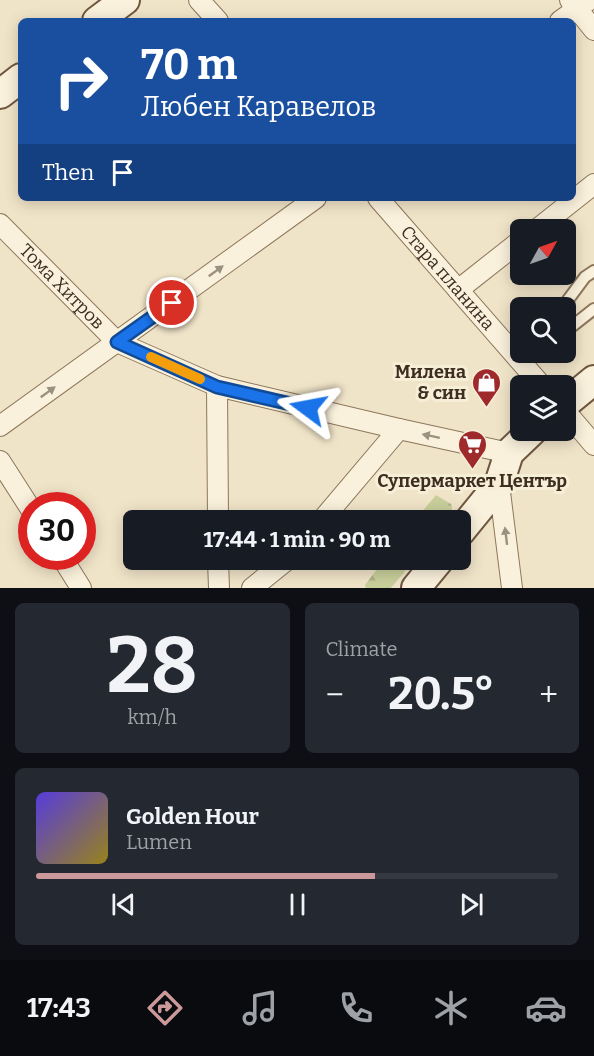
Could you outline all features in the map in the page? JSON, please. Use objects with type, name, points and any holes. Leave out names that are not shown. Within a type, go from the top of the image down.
[{"type":"street","points":[[101,18],[125,0]]},
{"type":"street","points":[[199,0],[215,18]]},
{"type":"street","points":[[563,18],[578,3],[594,30]]},
{"type":"street","points":[[0,94],[18,80]]},
{"type":"street","points":[[576,198],[594,184]]},
{"type":"street","points":[[0,426],[312,201]]},
{"type":"street","name":"Стара планина","points":[[381,201],[458,290],[510,343]]},
{"type":"street","points":[[550,219],[573,201]]},
{"type":"street","name":"Тома Хитров","points":[[0,224],[117,342],[217,387],[508,453]]},
{"type":"street","points":[[458,290],[510,250]]},
{"type":"street","points":[[576,395],[594,380]]},
{"type":"street","points":[[217,387],[218,510]]},
{"type":"street","points":[[576,424],[594,445]]},
{"type":"street","points":[[330,510],[399,429]]},
{"type":"street","points":[[471,518],[499,484],[508,453],[521,441]]},
{"type":"street","points":[[0,461],[20,492]]},
{"type":"street","points":[[499,484],[512,588]]},
{"type":"street","points":[[70,570],[81,588]]},
{"type":"street","points":[[218,570],[219,588]]},
{"type":"street","points":[[252,588],[274,570]]},
{"type":"street","points":[[416,588],[431,570]]},
{"type":"lane","points":[[570,297],[585,277],[594,271]]},
{"type":"lane","points":[[576,322],[594,309]]},
{"type":"green space","points":[[436,495],[452,506],[452,510],[423,510]]},
{"type":"green space","points":[[376,570],[406,570],[391,588],[366,588],[365,585]]},
{"type":"slow traffic","points":[[151,357],[200,379]]},
{"type":"place","name":"Милена & син","points":[[487,408]]},
{"type":"place","name":"Супермаркет Център","points":[[472,470]]},
{"type":"route","points":[[172,303],[117,342],[217,387],[308,408]]}]
